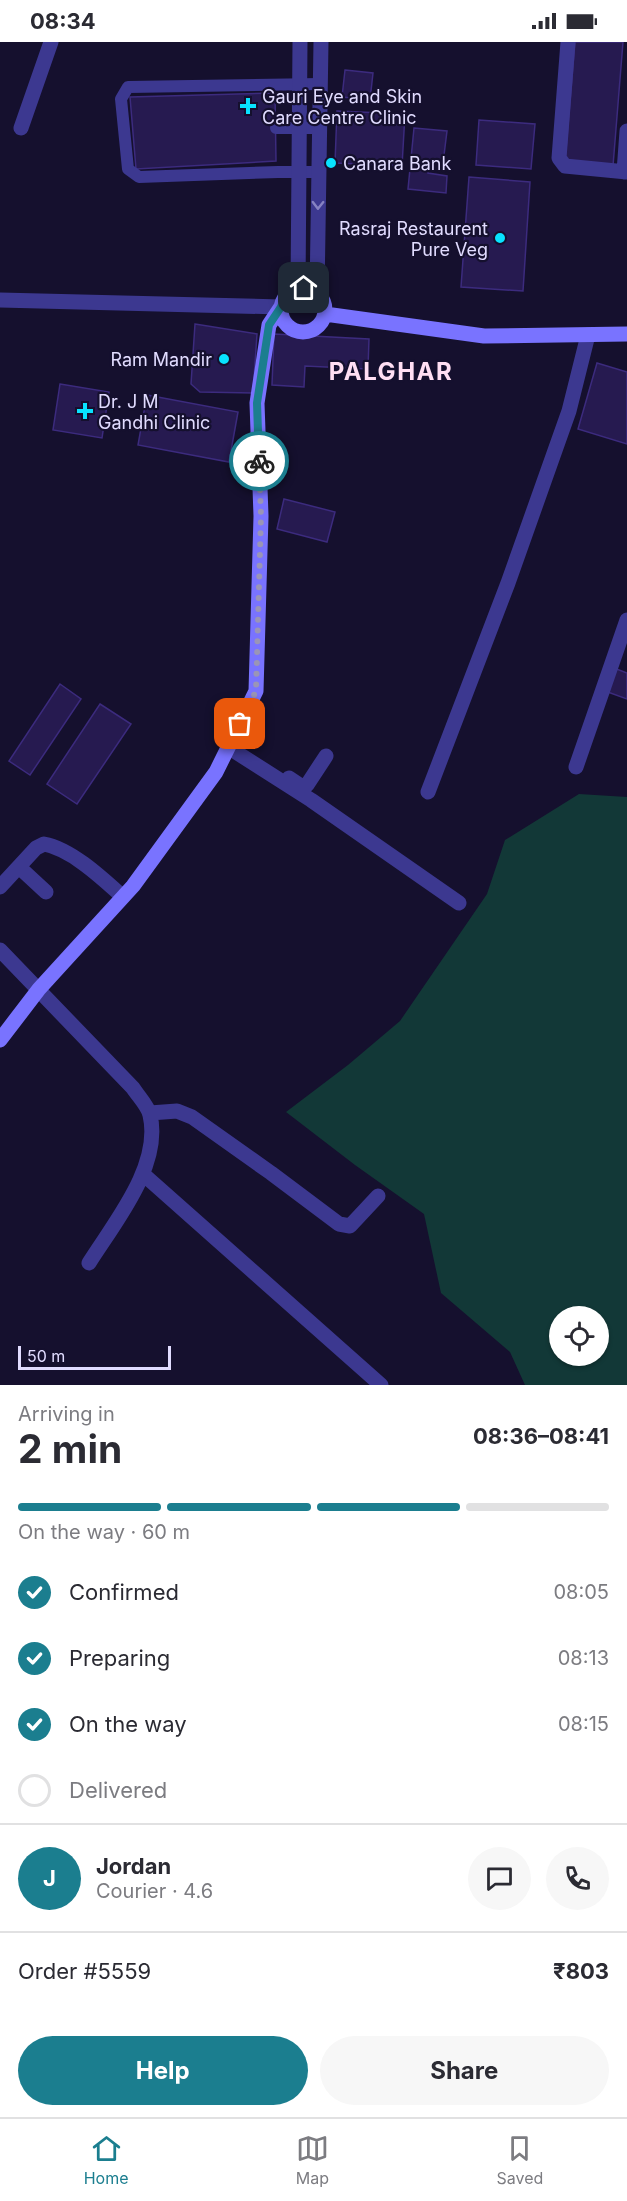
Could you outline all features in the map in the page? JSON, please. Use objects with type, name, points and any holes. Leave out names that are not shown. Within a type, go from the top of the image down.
[{"type":"main road","points":[[0,1040],[39,989],[133,886],[216,772],[256,691],[261,516],[257,403],[269,325],[281,307],[286,294],[298,288],[310,288],[321,295],[326,307],[324,319],[316,329],[306,333],[294,331],[286,324],[281,314],[281,307]]},
{"type":"main road","points":[[325,314],[484,336],[627,334]]},
{"type":"street","points":[[21,128],[51,42]]},
{"type":"street","points":[[298,288],[300,42]]},
{"type":"street","points":[[317,293],[321,42]]},
{"type":"street","points":[[568,42],[559,158],[565,166],[626,172],[627,131]]},
{"type":"street","points":[[0,300],[281,307]]},
{"type":"street","points":[[428,792],[508,583],[566,422],[588,335]]},
{"type":"street","points":[[576,767],[627,620]]},
{"type":"street","points":[[230,744],[301,786],[307,784],[326,756]]},
{"type":"street","points":[[230,744],[459,903]]},
{"type":"street","points":[[0,887],[36,848],[44,844],[70,855],[122,896]]},
{"type":"street","points":[[19,867],[46,892]]},
{"type":"street","points":[[0,950],[133,1088],[150,1113],[153,1138],[143,1174],[89,1263]]},
{"type":"street","points":[[150,1113],[177,1111],[192,1117],[339,1224],[350,1226],[378,1196]]},
{"type":"street","points":[[143,1174],[381,1385]]},
{"type":"lane","points":[[319,172],[139,177],[128,169],[121,99],[128,87],[320,84]]},
{"type":"lane","points":[[276,128],[320,128]]},
{"type":"green space","points":[[579,794],[627,797],[627,1385],[525,1385],[510,1352],[441,1293],[424,1214],[286,1112],[348,1065],[400,1021],[487,894],[505,840]]},
{"type":"building","points":[[575,42],[623,42],[613,166],[565,162]]},
{"type":"building","points":[[345,70],[373,73],[370,100],[342,97]]},
{"type":"building","points":[[275,93],[276,161],[136,169],[130,97]]},
{"type":"building","points":[[337,111],[405,114],[402,166],[335,163]]},
{"type":"building","points":[[479,120],[535,124],[531,169],[476,165]]},
{"type":"building","points":[[414,128],[447,131],[443,163],[429,162],[428,173],[447,176],[446,193],[408,189]]},
{"type":"building","points":[[469,177],[530,182],[523,291],[461,287]]},
{"type":"building","name":"Ram Mandir","points":[[195,324],[257,334],[253,393],[200,392],[191,384]]},
{"type":"building","points":[[274,334],[369,339],[368,369],[305,366],[304,387],[272,385]]},
{"type":"building","points":[[597,363],[627,372],[627,444],[578,429]]},
{"type":"building","points":[[60,384],[109,392],[102,438],[53,430]]},
{"type":"building","points":[[147,395],[238,412],[229,462],[138,445]]},
{"type":"building","points":[[284,499],[335,512],[327,542],[277,529]]},
{"type":"building","points":[[614,668],[627,673],[627,699],[605,691]]},
{"type":"building","points":[[60,684],[81,699],[30,775],[9,761]]},
{"type":"building","points":[[100,704],[131,724],[77,804],[47,784]]},
{"type":"way so far","points":[[240,724],[256,691],[261,516],[259,461]]},
{"type":"place","name":"Gauri Eye and Skin Care Centre Clinic","points":[[248,106]]},
{"type":"place","name":"Canara Bank","points":[[331,163]]},
{"type":"place","name":"Rasraj Restaurent Pure Veg","points":[[500,238]]},
{"type":"place","name":"Ram Mandir","points":[[224,359]]},
{"type":"place","name":"Dr. J M Gandhi Clinic","points":[[85,411]]},
{"type":"district","name":"PALGHAR","points":[[391,371]]},
{"type":"route","points":[[259,461],[257,403],[269,325],[281,307],[286,294],[298,288],[304,288]]}]
